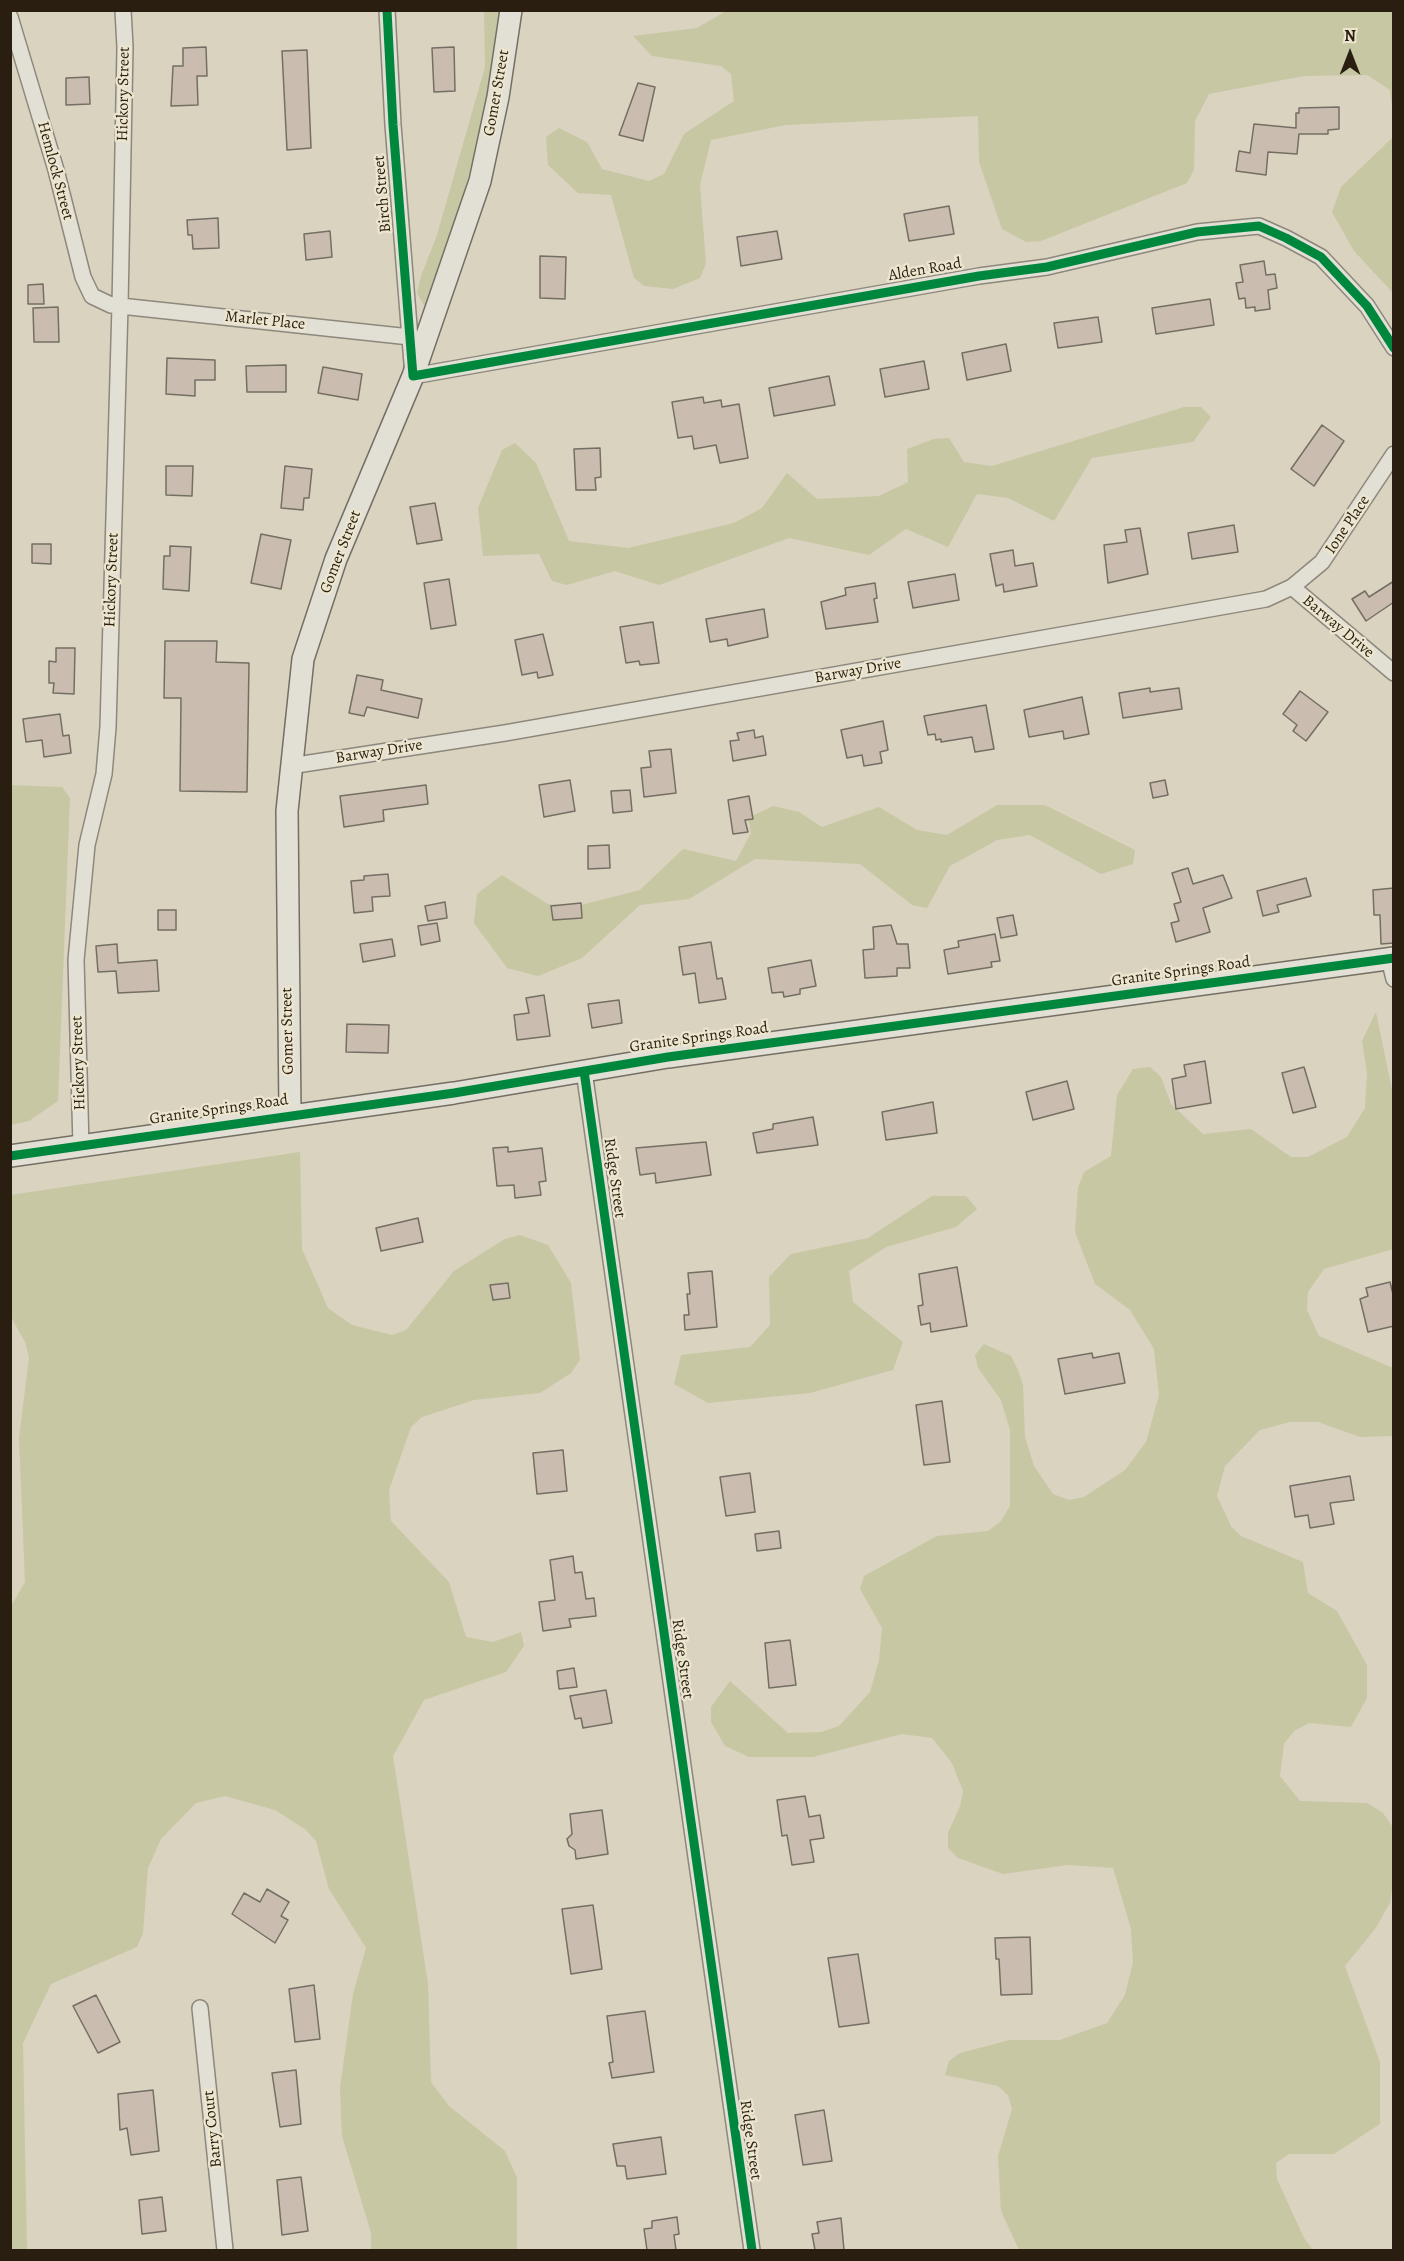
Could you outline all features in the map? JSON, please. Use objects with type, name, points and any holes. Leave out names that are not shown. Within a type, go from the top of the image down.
[{"type":"street","name":"Hickory Street","points":[[81,1146],[76,960],[87,845],[104,774],[108,727],[120,306],[125,47],[123,10]]},
{"type":"street","name":"Birch Street","points":[[387,10],[393,124],[413,376]]},
{"type":"street","name":"Gomer Street","points":[[290,1114],[287,811],[303,658],[336,559],[413,376],[480,181],[498,97],[512,10]]},
{"type":"street","name":"Hemlock Street","points":[[10,17],[56,170],[83,277],[92,297],[120,306]]},
{"type":"street","name":"Alden Road","points":[[413,376],[979,276],[1047,267],[1197,232],[1259,226],[1321,257],[1367,306],[1394,348]]},
{"type":"street","name":"Marlet Place","points":[[120,306],[410,336]]},
{"type":"street","name":"Ione Place","points":[[1292,587],[1322,562],[1394,454]]},
{"type":"street","name":"Barway Drive","points":[[290,766],[516,731],[1243,604],[1266,599],[1292,587],[1394,672]]},
{"type":"street","name":"Granite Springs Road","points":[[10,1156],[290,1114],[442,1095],[692,1054],[1391,958]]},
{"type":"street","points":[[1391,958],[1394,979]]},
{"type":"street","name":"Ridge Street","points":[[584,1071],[752,2250]]},
{"type":"street","name":"Barry Court","points":[[200,2008],[225,2250]]},
{"type":"green space","points":[[484,11],[504,11],[490,101],[441,270],[425,307],[417,293],[421,276],[437,235],[485,67]]},
{"type":"green space","points":[[726,11],[1393,11],[1393,113],[1390,90],[1367,75],[1304,76],[1209,94],[1195,121],[1194,170],[1187,183],[1041,241],[1026,242],[1002,229],[979,162],[978,116],[786,125],[711,140],[700,185],[706,263],[700,278],[673,289],[644,286],[634,278],[611,195],[578,193],[548,165],[546,137],[559,128],[587,142],[602,169],[649,181],[664,174],[684,134],[734,101],[731,74],[721,66],[652,56],[633,36],[697,28]]},
{"type":"green space","points":[[1393,137],[1393,293],[1354,251],[1332,212],[1341,187]]},
{"type":"green space","points":[[1184,407],[1201,407],[1211,417],[1193,442],[1092,458],[1054,521],[1008,498],[977,494],[948,547],[906,529],[869,555],[789,538],[659,585],[615,571],[567,585],[552,581],[539,554],[483,556],[478,508],[502,450],[515,443],[536,463],[569,541],[628,548],[734,523],[762,508],[787,473],[817,499],[879,496],[908,482],[907,449],[934,439],[949,438],[964,462],[992,466]]},
{"type":"green space","points":[[11,785],[62,787],[70,798],[58,1101],[29,1121],[11,1125]]},
{"type":"green space","points":[[997,805],[1045,805],[1135,850],[1133,864],[1101,874],[1030,835],[997,840],[950,866],[927,908],[912,905],[860,864],[755,859],[689,899],[640,905],[582,958],[538,976],[507,968],[474,923],[477,894],[502,875],[548,904],[581,905],[640,890],[683,849],[736,861],[751,833],[748,818],[773,806],[799,812],[822,827],[879,807],[917,830],[947,835]]},
{"type":"green space","points":[[1376,1012],[1393,1095],[1393,1249],[1324,1269],[1308,1292],[1307,1310],[1319,1336],[1393,1368],[1393,1436],[1360,1437],[1318,1422],[1290,1422],[1260,1430],[1225,1466],[1217,1496],[1231,1526],[1241,1536],[1303,1562],[1308,1593],[1337,1611],[1367,1665],[1367,1698],[1351,1727],[1309,1723],[1294,1731],[1284,1744],[1280,1776],[1300,1801],[1367,1803],[1383,1813],[1392,1826],[1394,1873],[1390,1903],[1375,1929],[1345,1966],[1380,2062],[1380,2124],[1334,2154],[1289,2154],[1276,2163],[1277,2179],[1304,2238],[1313,2250],[1019,2250],[1001,2211],[998,2156],[1012,2109],[1008,2095],[998,2086],[945,2075],[949,2061],[960,2053],[1010,2040],[1060,2040],[1107,2023],[1125,1995],[1133,1962],[1131,1929],[1113,1868],[1068,1865],[1003,1874],[958,1858],[948,1848],[948,1833],[960,1806],[963,1791],[952,1763],[932,1738],[902,1734],[813,1757],[749,1757],[725,1746],[711,1722],[711,1707],[730,1681],[788,1733],[821,1732],[839,1726],[870,1692],[879,1660],[882,1628],[860,1589],[864,1576],[937,1536],[988,1531],[1001,1521],[1010,1506],[1010,1430],[1001,1400],[978,1368],[975,1355],[984,1344],[1011,1356],[1018,1370],[1023,1385],[1025,1437],[1034,1466],[1053,1494],[1069,1500],[1084,1497],[1125,1470],[1146,1442],[1159,1395],[1154,1349],[1130,1310],[1095,1284],[1075,1232],[1078,1188],[1084,1172],[1111,1156],[1117,1095],[1133,1069],[1150,1067],[1161,1077],[1171,1104],[1203,1134],[1251,1129],[1291,1157],[1308,1157],[1347,1137],[1365,1108],[1367,1073],[1362,1041]]},
{"type":"green space","points":[[300,1152],[302,1249],[328,1308],[352,1325],[392,1335],[406,1330],[454,1271],[505,1239],[520,1235],[548,1245],[571,1283],[580,1360],[571,1373],[540,1393],[474,1400],[422,1417],[411,1427],[389,1490],[391,1521],[449,1582],[466,1637],[493,1642],[521,1632],[524,1646],[506,1672],[424,1700],[393,1756],[428,1984],[431,2082],[449,2106],[505,2151],[517,2178],[517,2250],[371,2250],[371,2233],[342,2136],[340,2088],[353,1994],[366,1948],[329,1889],[316,1841],[305,1829],[275,1810],[225,1796],[196,1803],[161,1839],[148,1868],[143,1933],[137,1947],[51,1984],[23,2043],[27,2250],[11,2250],[10,1608],[25,1582],[19,1438],[29,1358],[25,1342],[11,1317],[10,1195]]},
{"type":"green space","points":[[932,1196],[966,1196],[977,1209],[956,1227],[886,1247],[849,1271],[853,1302],[903,1342],[893,1370],[810,1393],[708,1403],[674,1384],[681,1355],[750,1347],[770,1325],[769,1277],[791,1254],[868,1238]]},
{"type":"building","points":[[206,47],[207,76],[197,76],[198,105],[171,106],[173,66],[183,66],[183,48]]},
{"type":"building","points":[[454,47],[455,91],[434,92],[432,48]]},
{"type":"building","points":[[307,50],[311,148],[287,150],[282,51]]},
{"type":"building","points":[[89,77],[90,104],[66,105],[66,78]]},
{"type":"building","points":[[638,83],[655,87],[643,141],[619,135]]},
{"type":"building","points":[[1339,107],[1339,129],[1328,130],[1328,134],[1299,134],[1297,154],[1268,152],[1266,175],[1236,171],[1239,151],[1250,153],[1254,124],[1296,128],[1296,113],[1299,113],[1299,108]]},
{"type":"building","points":[[949,206],[954,234],[909,241],[904,214]]},
{"type":"building","points":[[218,218],[219,248],[193,249],[192,235],[188,235],[187,220]]},
{"type":"building","points":[[330,231],[332,257],[306,260],[304,234]]},
{"type":"building","points":[[777,231],[782,259],[741,266],[737,237]]},
{"type":"building","points":[[540,256],[566,257],[565,299],[540,298]]},
{"type":"building","points":[[1264,261],[1266,275],[1275,274],[1277,288],[1268,290],[1270,309],[1255,311],[1255,307],[1246,308],[1245,298],[1239,299],[1236,283],[1243,282],[1240,265]]},
{"type":"building","points":[[43,284],[44,304],[28,304],[28,285]]},
{"type":"building","points":[[1210,299],[1214,325],[1156,334],[1152,308]]},
{"type":"building","points":[[58,307],[59,342],[34,342],[33,308]]},
{"type":"building","points":[[1098,317],[1102,342],[1058,348],[1054,323]]},
{"type":"building","points":[[1006,344],[1011,371],[967,380],[962,353]]},
{"type":"building","points":[[167,358],[215,360],[215,380],[195,380],[195,396],[166,394]]},
{"type":"building","points":[[924,361],[929,389],[885,397],[880,369]]},
{"type":"building","points":[[286,365],[286,392],[247,392],[246,366]]},
{"type":"building","points":[[323,367],[362,374],[358,400],[318,393]]},
{"type":"building","points":[[829,376],[835,405],[774,416],[769,388]]},
{"type":"building","points":[[703,397],[704,403],[721,400],[722,407],[739,404],[748,458],[720,463],[716,445],[694,449],[692,436],[678,438],[672,402]]},
{"type":"building","points":[[1322,425],[1344,441],[1314,486],[1291,469]]},
{"type":"building","points":[[600,448],[601,477],[595,478],[596,490],[576,490],[574,449]]},
{"type":"building","points":[[166,466],[193,466],[192,496],[166,495]]},
{"type":"building","points":[[285,466],[312,469],[309,498],[304,498],[303,510],[281,508]]},
{"type":"building","points":[[435,503],[442,540],[417,544],[410,507]]},
{"type":"building","points":[[1234,525],[1238,552],[1192,559],[1188,533]]},
{"type":"building","points":[[1140,528],[1148,574],[1108,583],[1104,545],[1127,542],[1125,530]]},
{"type":"building","points":[[261,534],[291,540],[281,589],[251,583]]},
{"type":"building","points":[[32,544],[51,544],[51,564],[32,563]]},
{"type":"building","points":[[170,546],[191,547],[189,591],[163,589],[164,556],[170,556]]},
{"type":"building","points":[[1013,550],[1015,566],[1033,563],[1037,586],[1004,592],[1003,584],[996,586],[990,554]]},
{"type":"building","points":[[955,574],[959,600],[913,608],[908,582]]},
{"type":"building","points":[[449,579],[456,625],[431,629],[424,583]]},
{"type":"building","points":[[1394,581],[1394,602],[1366,621],[1352,599],[1365,591],[1369,597]]},
{"type":"building","points":[[875,583],[877,598],[874,599],[878,622],[826,629],[821,602],[846,595],[845,588]]},
{"type":"building","points":[[764,609],[768,637],[728,646],[727,639],[710,642],[706,619]]},
{"type":"building","points":[[653,622],[659,663],[640,665],[639,661],[626,663],[620,627]]},
{"type":"building","points":[[543,634],[553,675],[538,678],[537,672],[522,675],[515,640]]},
{"type":"building","points":[[165,641],[217,641],[216,662],[249,663],[247,792],[180,791],[181,698],[164,698]]},
{"type":"building","points":[[56,648],[75,648],[74,694],[53,693],[54,683],[49,683],[49,661],[56,662]]},
{"type":"building","points":[[357,675],[383,680],[381,690],[422,699],[418,718],[367,707],[364,716],[349,713]]},
{"type":"building","points":[[1150,688],[1150,692],[1179,688],[1182,709],[1123,718],[1119,693]]},
{"type":"building","points":[[1300,691],[1328,712],[1306,741],[1293,731],[1297,725],[1283,714]]},
{"type":"building","points":[[1082,697],[1089,734],[1064,739],[1063,731],[1029,737],[1024,710]]},
{"type":"building","points":[[986,705],[994,749],[975,752],[972,737],[941,742],[941,739],[936,740],[935,734],[928,735],[924,716]]},
{"type":"building","points":[[60,714],[63,736],[69,735],[71,753],[44,757],[42,740],[26,742],[23,719]]},
{"type":"building","points":[[883,721],[888,750],[880,752],[882,763],[864,766],[862,755],[847,758],[841,730]]},
{"type":"building","points":[[754,730],[755,738],[763,736],[766,755],[733,761],[730,741],[739,740],[737,733]]},
{"type":"building","points":[[671,749],[676,793],[644,797],[641,768],[651,767],[649,751]]},
{"type":"building","points":[[570,780],[575,811],[544,817],[539,785]]},
{"type":"building","points":[[1165,780],[1168,795],[1153,798],[1150,783]]},
{"type":"building","points":[[426,785],[428,804],[383,810],[384,821],[344,827],[340,796]]},
{"type":"building","points":[[630,790],[632,811],[613,813],[611,791]]},
{"type":"building","points":[[749,796],[753,819],[745,820],[748,832],[733,834],[728,800]]},
{"type":"building","points":[[609,845],[610,868],[588,869],[588,846]]},
{"type":"building","points":[[1188,868],[1193,884],[1223,875],[1232,898],[1203,908],[1210,932],[1176,942],[1171,923],[1179,921],[1174,904],[1181,902],[1172,873]]},
{"type":"building","points":[[388,874],[390,896],[372,897],[373,911],[354,913],[351,881],[364,880],[364,876]]},
{"type":"building","points":[[1306,878],[1311,896],[1277,905],[1279,912],[1263,916],[1257,891]]},
{"type":"building","points":[[1394,888],[1394,943],[1381,944],[1380,915],[1374,915],[1373,890]]},
{"type":"building","points":[[445,902],[447,918],[428,921],[425,906]]},
{"type":"building","points":[[581,903],[582,918],[553,920],[551,906]]},
{"type":"building","points":[[158,910],[176,910],[176,930],[158,930]]},
{"type":"building","points":[[1013,915],[1017,935],[1001,938],[997,918]]},
{"type":"building","points":[[437,923],[440,941],[421,945],[418,926]]},
{"type":"building","points":[[891,925],[897,944],[908,944],[910,968],[897,968],[897,976],[865,978],[863,950],[874,949],[873,927]]},
{"type":"building","points":[[995,934],[1000,961],[991,962],[992,967],[948,974],[944,950],[959,947],[958,941]]},
{"type":"building","points":[[392,939],[395,956],[363,962],[360,944]]},
{"type":"building","points":[[711,942],[717,979],[722,978],[726,999],[699,1003],[695,973],[683,975],[679,947]]},
{"type":"building","points":[[117,944],[118,963],[157,960],[159,991],[118,993],[116,971],[98,972],[96,946]]},
{"type":"building","points":[[811,960],[816,986],[800,989],[800,994],[784,997],[783,992],[772,993],[768,968]]},
{"type":"building","points":[[544,995],[550,1036],[517,1040],[514,1015],[529,1013],[526,998]]},
{"type":"building","points":[[619,1000],[622,1023],[592,1028],[588,1004]]},
{"type":"building","points":[[347,1024],[389,1025],[388,1053],[346,1052]]},
{"type":"building","points":[[1205,1061],[1211,1103],[1176,1109],[1172,1079],[1186,1076],[1184,1065]]},
{"type":"building","points":[[1304,1067],[1316,1107],[1293,1113],[1282,1073]]},
{"type":"building","points":[[1067,1081],[1074,1109],[1033,1120],[1026,1092]]},
{"type":"building","points":[[933,1102],[937,1133],[886,1140],[882,1112]]},
{"type":"building","points":[[813,1117],[818,1145],[757,1153],[753,1133],[773,1129],[773,1124]]},
{"type":"building","points":[[706,1142],[711,1175],[656,1183],[655,1173],[640,1175],[636,1148]]},
{"type":"building","points":[[508,1147],[508,1152],[542,1148],[546,1181],[539,1182],[541,1195],[515,1198],[514,1185],[497,1186],[493,1148]]},
{"type":"building","points":[[418,1218],[423,1242],[381,1251],[376,1228]]},
{"type":"building","points":[[957,1267],[967,1326],[931,1332],[930,1323],[921,1325],[918,1306],[923,1305],[919,1274]]},
{"type":"building","points":[[712,1271],[717,1327],[685,1330],[684,1315],[689,1315],[688,1273]]},
{"type":"building","points":[[1390,1282],[1394,1298],[1394,1326],[1368,1332],[1360,1299],[1368,1296],[1366,1288]]},
{"type":"building","points":[[508,1283],[510,1298],[493,1300],[490,1285]]},
{"type":"building","points":[[1092,1353],[1093,1358],[1119,1353],[1125,1383],[1065,1394],[1058,1359]]},
{"type":"building","points":[[942,1401],[950,1462],[924,1465],[916,1405]]},
{"type":"building","points":[[563,1450],[567,1491],[537,1494],[533,1453]]},
{"type":"building","points":[[750,1473],[755,1512],[726,1516],[720,1477]]},
{"type":"building","points":[[1350,1476],[1354,1500],[1330,1503],[1334,1524],[1310,1528],[1308,1515],[1295,1517],[1290,1486]]},
{"type":"building","points":[[779,1531],[781,1548],[757,1551],[755,1534]]},
{"type":"building","points":[[573,1556],[575,1573],[582,1572],[586,1599],[594,1598],[596,1616],[569,1619],[571,1627],[543,1631],[539,1602],[555,1600],[550,1560]]},
{"type":"building","points":[[790,1640],[796,1685],[769,1688],[765,1643]]},
{"type":"building","points":[[574,1668],[577,1687],[559,1689],[557,1671]]},
{"type":"building","points":[[606,1690],[612,1723],[583,1728],[581,1718],[575,1719],[570,1696]]},
{"type":"building","points":[[805,1796],[809,1817],[820,1815],[824,1838],[810,1840],[814,1862],[792,1865],[787,1835],[782,1836],[777,1800]]},
{"type":"building","points":[[602,1810],[608,1854],[576,1859],[575,1850],[569,1846],[567,1839],[572,1834],[570,1814]]},
{"type":"building","points":[[267,1889],[289,1902],[281,1916],[288,1920],[275,1943],[232,1914],[244,1893],[260,1902]]},
{"type":"building","points":[[593,1905],[602,1969],[571,1974],[562,1909]]},
{"type":"building","points":[[1030,1937],[1032,1994],[1001,1995],[995,1938]]},
{"type":"building","points":[[858,1954],[869,2023],[839,2027],[828,1958]]},
{"type":"building","points":[[314,1985],[320,2039],[295,2042],[289,1989]]},
{"type":"building","points":[[96,1995],[120,2042],[98,2053],[73,2006]]},
{"type":"building","points":[[645,2011],[654,2072],[612,2078],[609,2063],[613,2062],[607,2016]]},
{"type":"building","points":[[296,2070],[301,2124],[280,2127],[272,2073]]},
{"type":"building","points":[[153,2090],[159,2151],[131,2155],[127,2128],[120,2130],[118,2094]]},
{"type":"building","points":[[824,2110],[832,2161],[803,2165],[795,2115]]},
{"type":"building","points":[[661,2137],[666,2174],[627,2179],[625,2166],[617,2166],[613,2144]]},
{"type":"building","points":[[301,2177],[308,2231],[282,2235],[277,2180]]},
{"type":"building","points":[[162,2197],[166,2231],[142,2234],[139,2200]]},
{"type":"building","points":[[677,2217],[679,2234],[674,2235],[676,2250],[647,2250],[644,2229],[652,2228],[652,2221]]},
{"type":"building","points":[[841,2218],[844,2250],[815,2250],[812,2234],[819,2233],[817,2222]]},
{"type":"cycle path","points":[[387,10],[393,125],[413,376],[979,276],[1047,267],[1197,232],[1259,226],[1321,257],[1367,306],[1394,348]]},
{"type":"cycle path","points":[[10,1156],[454,1093],[668,1057],[1394,958]]},
{"type":"cycle path","points":[[584,1071],[752,2250]]}]
